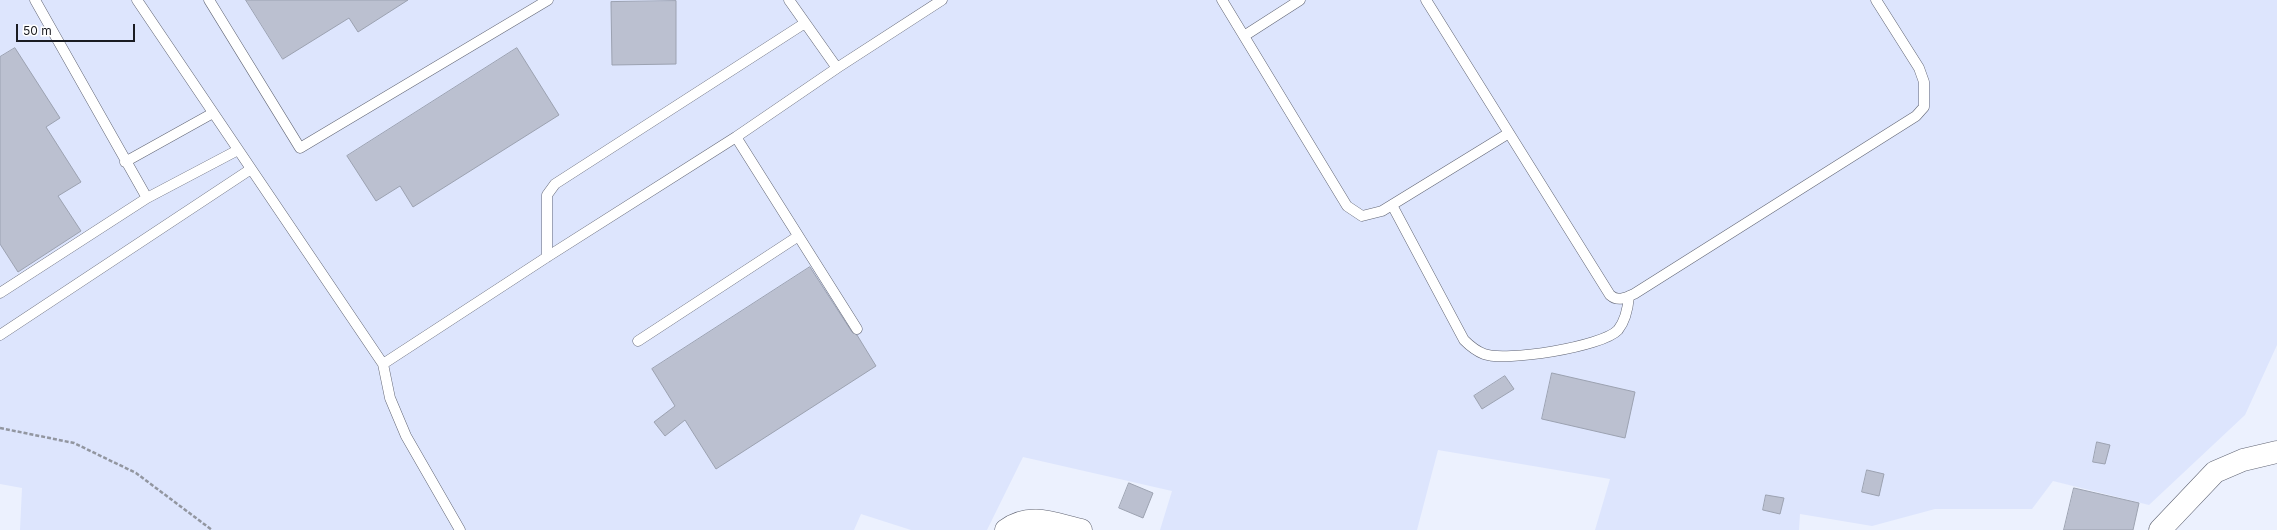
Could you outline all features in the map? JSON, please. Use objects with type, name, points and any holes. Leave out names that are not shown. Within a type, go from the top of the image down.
[{"type":"street","points":[[2160,530],[2215,472],[2243,460],[2277,452]]},
{"type":"street","points":[[1006,530],[1017,522],[1034,520],[1081,530]]},
{"type":"lane","points":[[35,0],[125,162],[147,198]]},
{"type":"lane","points":[[136,0],[383,364],[390,398],[406,436],[460,530]]},
{"type":"lane","points":[[209,0],[300,148],[548,0]]},
{"type":"lane","points":[[789,0],[837,68]]},
{"type":"lane","points":[[383,364],[547,257],[736,137],[837,68],[942,0]]},
{"type":"lane","points":[[1222,0],[1347,206],[1362,216],[1370,215],[1392,205],[1509,133]]},
{"type":"lane","points":[[1244,36],[1300,0]]},
{"type":"lane","points":[[1428,1],[1610,295],[1615,299],[1629,296],[1916,116],[1924,107],[1924,82],[1919,68],[1876,0]]},
{"type":"lane","points":[[547,257],[547,195],[555,184],[805,23]]},
{"type":"lane","points":[[125,162],[213,113]]},
{"type":"lane","points":[[736,137],[797,237],[857,329]]},
{"type":"lane","points":[[0,293],[147,198],[238,150]]},
{"type":"lane","points":[[0,336],[251,170]]},
{"type":"lane","points":[[1392,205],[1464,340],[1485,355],[1497,356],[1557,352],[1608,337],[1618,330],[1623,322],[1628,311],[1629,296]]},
{"type":"lane","points":[[638,341],[797,237]]},
{"type":"path","points":[[0,428],[74,443],[136,473],[212,530]]},
{"type":"shaded area","points":[[0,0],[2277,0],[2277,345],[2245,415],[2149,505],[2053,481],[2032,509],[1935,509],[1872,526],[1800,514],[1799,530],[1595,530],[1610,479],[1438,450],[1417,530],[1160,530],[1172,491],[1023,457],[987,530],[911,530],[861,514],[854,530],[20,530],[22,488],[0,484]]},
{"type":"building","points":[[246,0],[408,0],[358,32],[349,18],[283,59]]},
{"type":"building","points":[[676,1],[676,64],[612,65],[611,2]]},
{"type":"building","points":[[15,48],[60,118],[46,127],[81,182],[58,196],[81,231],[18,272],[0,244],[0,57]]},
{"type":"building","points":[[517,48],[559,115],[413,207],[400,186],[376,201],[347,156]]},
{"type":"building","points":[[810,267],[852,332],[857,335],[876,366],[716,469],[685,420],[665,436],[654,422],[675,406],[652,369]]},
{"type":"building","points":[[1552,373],[1635,392],[1625,438],[1542,419]]},
{"type":"building","points":[[1505,376],[1514,389],[1482,409],[1474,396]]},
{"type":"building","points":[[2097,442],[2110,445],[2105,464],[2093,462]]},
{"type":"building","points":[[1867,470],[1884,474],[1879,496],[1862,492]]},
{"type":"building","points":[[1129,483],[1153,493],[1143,518],[1119,508]]},
{"type":"building","points":[[2074,488],[2139,503],[2133,530],[2064,530]]},
{"type":"building","points":[[1766,495],[1784,498],[1780,514],[1763,510]]}]
